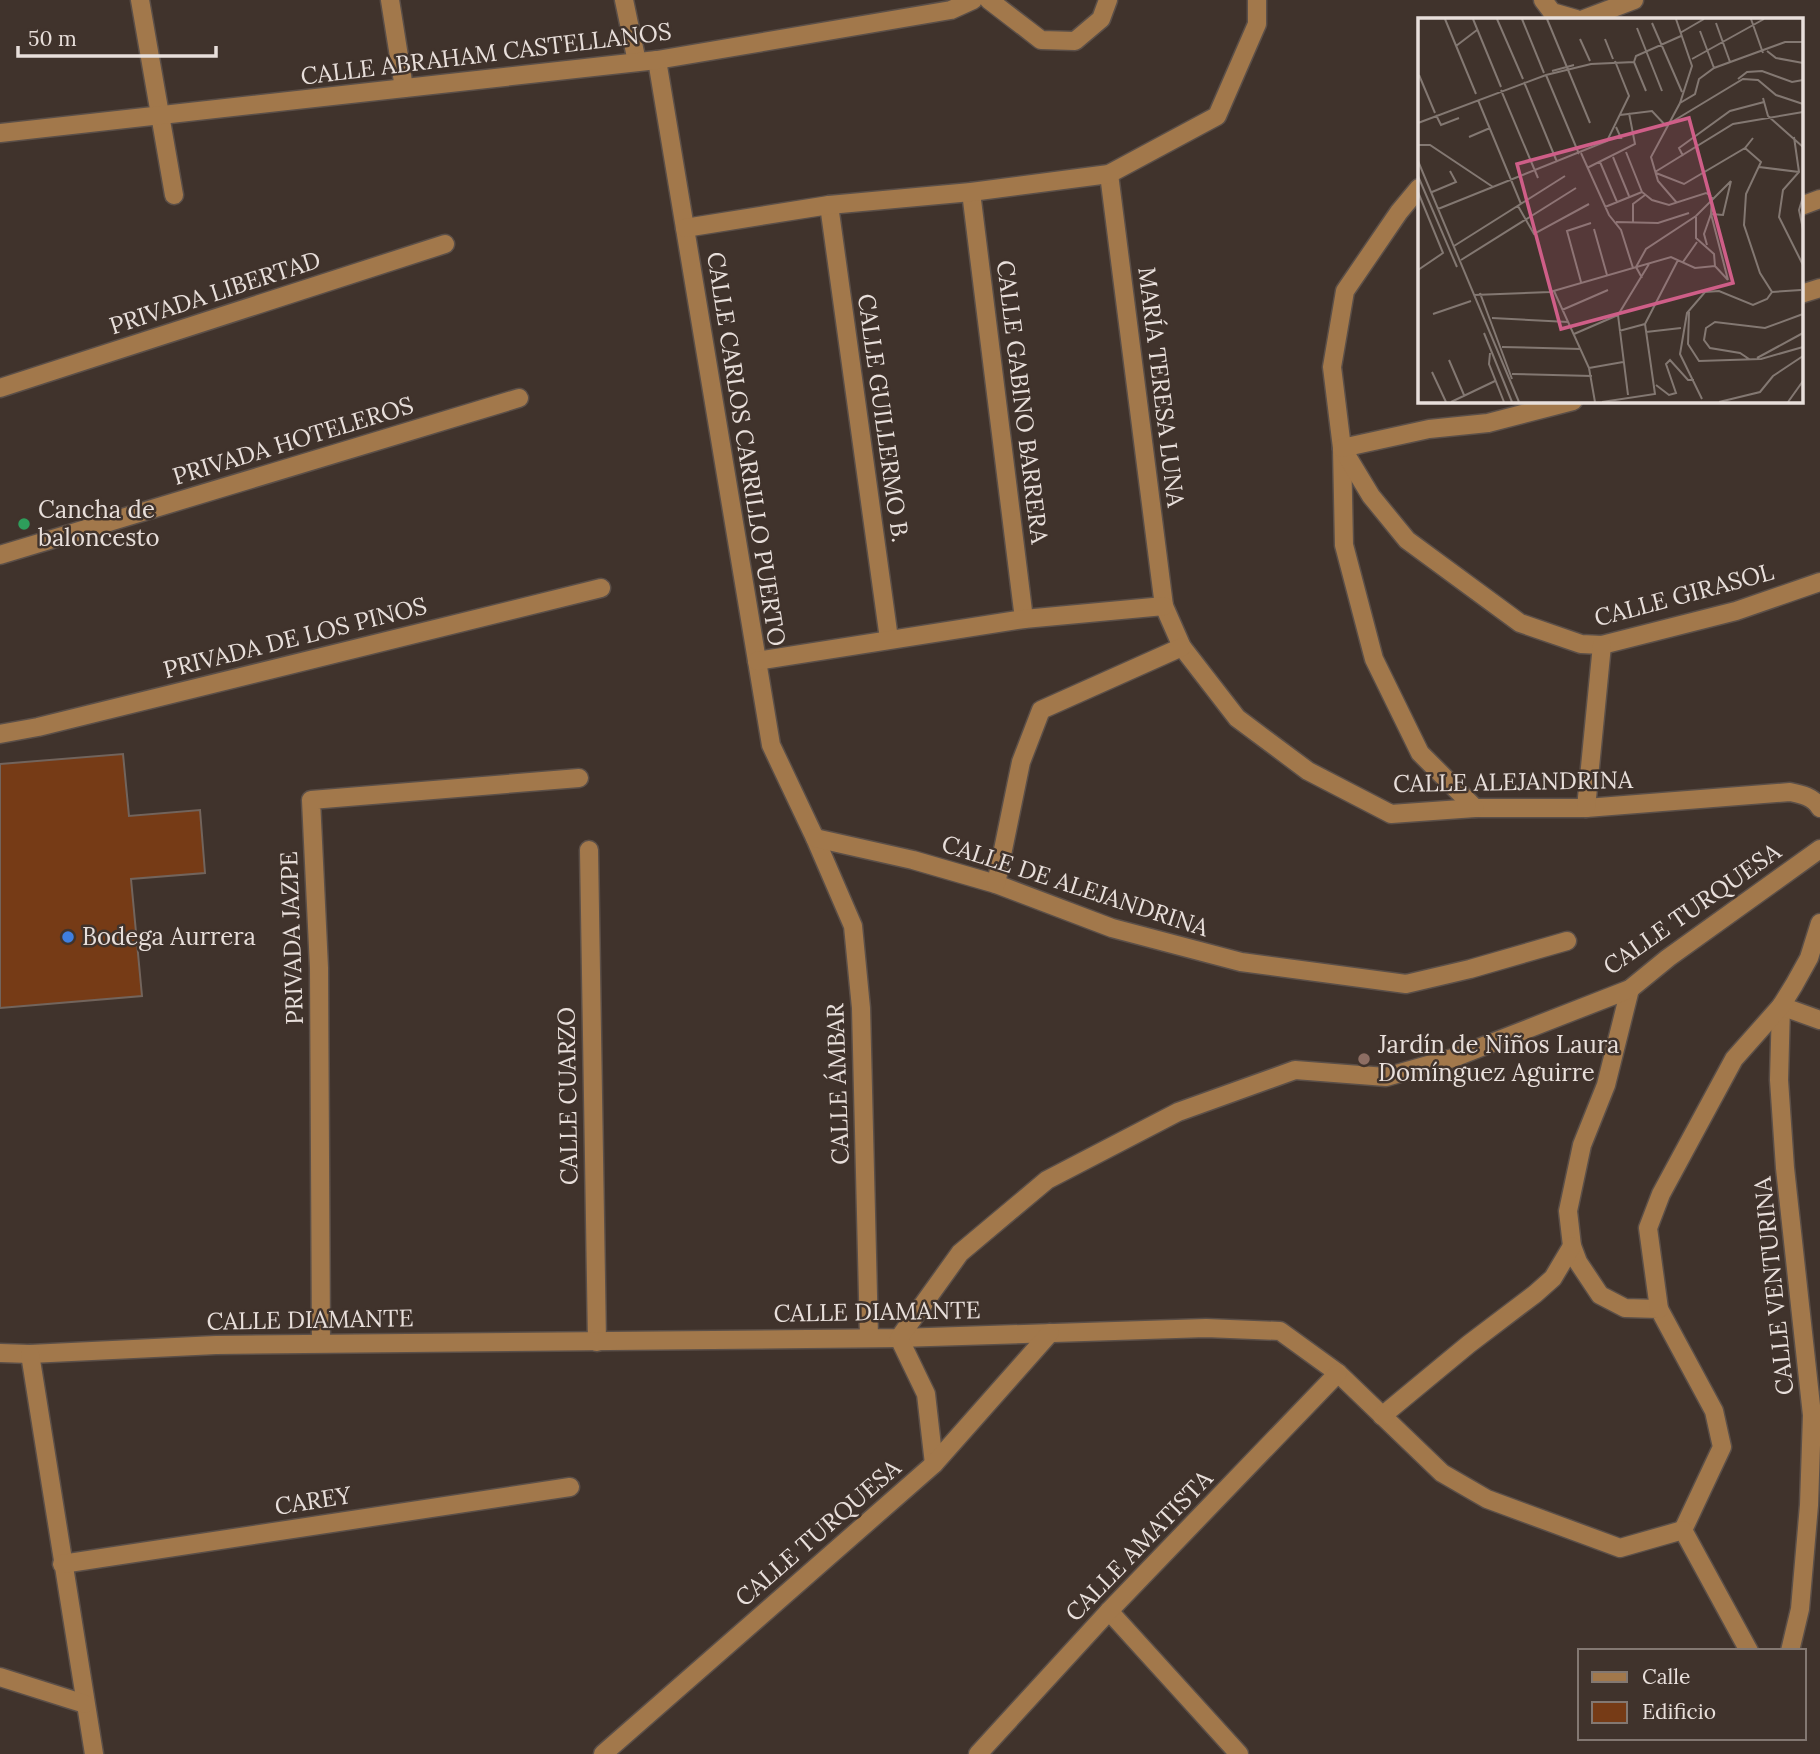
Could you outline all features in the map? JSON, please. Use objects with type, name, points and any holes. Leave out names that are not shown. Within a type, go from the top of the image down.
[{"type":"street","points":[[141,0],[174,195]]},
{"type":"street","points":[[390,0],[404,88]]},
{"type":"street","points":[[624,0],[637,62]]},
{"type":"street","name":"CALLE ABRAHAM CASTELLANOS","points":[[0,133],[657,60],[951,10],[973,0]]},
{"type":"street","points":[[989,0],[1041,40],[1075,41],[1101,19],[1108,0]]},
{"type":"street","points":[[685,228],[829,205],[971,192],[1109,174],[1217,116],[1257,24],[1257,0]]},
{"type":"street","points":[[1543,0],[1552,12],[1577,18]]},
{"type":"street","points":[[1582,18],[1602,0]]},
{"type":"street","points":[[1584,18],[1634,0]]},
{"type":"street","name":"CALLE CARLOS CARRILLO PUERTO","points":[[657,60],[771,745],[815,838]]},
{"type":"street","name":"MARÍA TERESA LUNA","points":[[1109,174],[1164,606]]},
{"type":"street","points":[[1418,189],[1399,212],[1345,291],[1332,367],[1342,448],[1344,545],[1374,659],[1420,752],[1475,808]]},
{"type":"street","name":"CALLE GABINO BARRERA","points":[[971,192],[1024,619]]},
{"type":"street","points":[[1802,206],[1820,199]]},
{"type":"street","name":"CALLE GUILLERMO B.","points":[[829,205],[889,639]]},
{"type":"street","name":"PRIVADA LIBERTAD","points":[[0,388],[445,244]]},
{"type":"street","points":[[1802,294],[1820,288]]},
{"type":"street","name":"PRIVADA HOTELEROS","points":[[0,555],[519,398]]},
{"type":"street","points":[[1342,448],[1429,429],[1488,423],[1569,402]]},
{"type":"street","name":"CALLE GIRASOL","points":[[1342,448],[1371,496],[1407,540],[1520,623],[1581,644],[1602,645],[1736,611],[1820,582]]},
{"type":"street","name":"PRIVADA DE LOS PINOS","points":[[0,734],[38,727],[601,588]]},
{"type":"street","points":[[757,662],[1024,619],[1164,606]]},
{"type":"street","name":"CALLE ALEJANDRINA","points":[[1164,606],[1182,647],[1237,718],[1308,771],[1391,814],[1475,808],[1586,808],[1790,792],[1804,795],[1820,808]]},
{"type":"street","points":[[1586,808],[1602,645]]},
{"type":"street","points":[[996,884],[1021,762],[1041,710],[1182,647]]},
{"type":"street","name":"PRIVADA JAZPE","points":[[321,1343],[319,968],[311,800],[579,778]]},
{"type":"street","name":"CALLE DE ALEJANDRINA","points":[[815,838],[912,860],[996,884],[1112,928],[1241,962],[1406,984],[1567,941]]},
{"type":"street","name":"CALLE ÁMBAR","points":[[815,838],[853,926],[861,1008],[869,1337]]},
{"type":"street","name":"CALLE TURQUESA","points":[[899,1338],[960,1253],[1047,1180],[1178,1112],[1295,1070],[1386,1077],[1452,1058],[1630,989],[1668,958],[1820,849]]},
{"type":"street","name":"CALLE CUARZO","points":[[589,850],[597,1342]]},
{"type":"street","name":"CALLE VENTURINA","points":[[1790,1649],[1800,1609],[1809,1505],[1812,1415],[1785,1168],[1779,1080],[1781,1006],[1809,958],[1820,923]]},
{"type":"street","points":[[1630,989],[1606,1085],[1582,1145],[1568,1211],[1572,1246],[1578,1262],[1600,1295],[1625,1308],[1659,1309]]},
{"type":"street","points":[[1748,1649],[1683,1531],[1722,1447],[1714,1411],[1659,1309],[1648,1228],[1661,1194],[1734,1059],[1781,1006],[1820,1020]]},
{"type":"street","points":[[1381,1416],[1553,1278],[1572,1246]]},
{"type":"street","name":"CALLE DIAMANTE","points":[[0,1353],[321,1343],[899,1338],[1206,1328],[1280,1331],[1338,1373],[1442,1473],[1487,1499],[1620,1548],[1683,1531]]},
{"type":"street","name":"CALLE TURQUESA","points":[[603,1754],[933,1464],[1050,1333]]},
{"type":"street","points":[[899,1338],[926,1394],[933,1464]]},
{"type":"street","points":[[30,1354],[94,1754]]},
{"type":"street","name":"CALLE AMATISTA","points":[[978,1754],[1109,1611],[1338,1373]]},
{"type":"street","name":"CAREY","points":[[62,1563],[570,1487]]},
{"type":"street","points":[[1109,1611],[1239,1754]]},
{"type":"street","points":[[0,1677],[85,1704]]},
{"type":"building","name":"Bodega Aurrera","points":[[123,754],[129,816],[200,810],[205,873],[131,879],[142,996],[0,1008],[0,764]]},
{"type":"place","name":"Cancha de baloncesto","points":[[24,524]]},
{"type":"place","name":"Bodega Aurrera","points":[[68,937]]},
{"type":"place","name":"Jardín de Niños Laura Domínguez Aguirre","points":[[1364,1059]]}]
